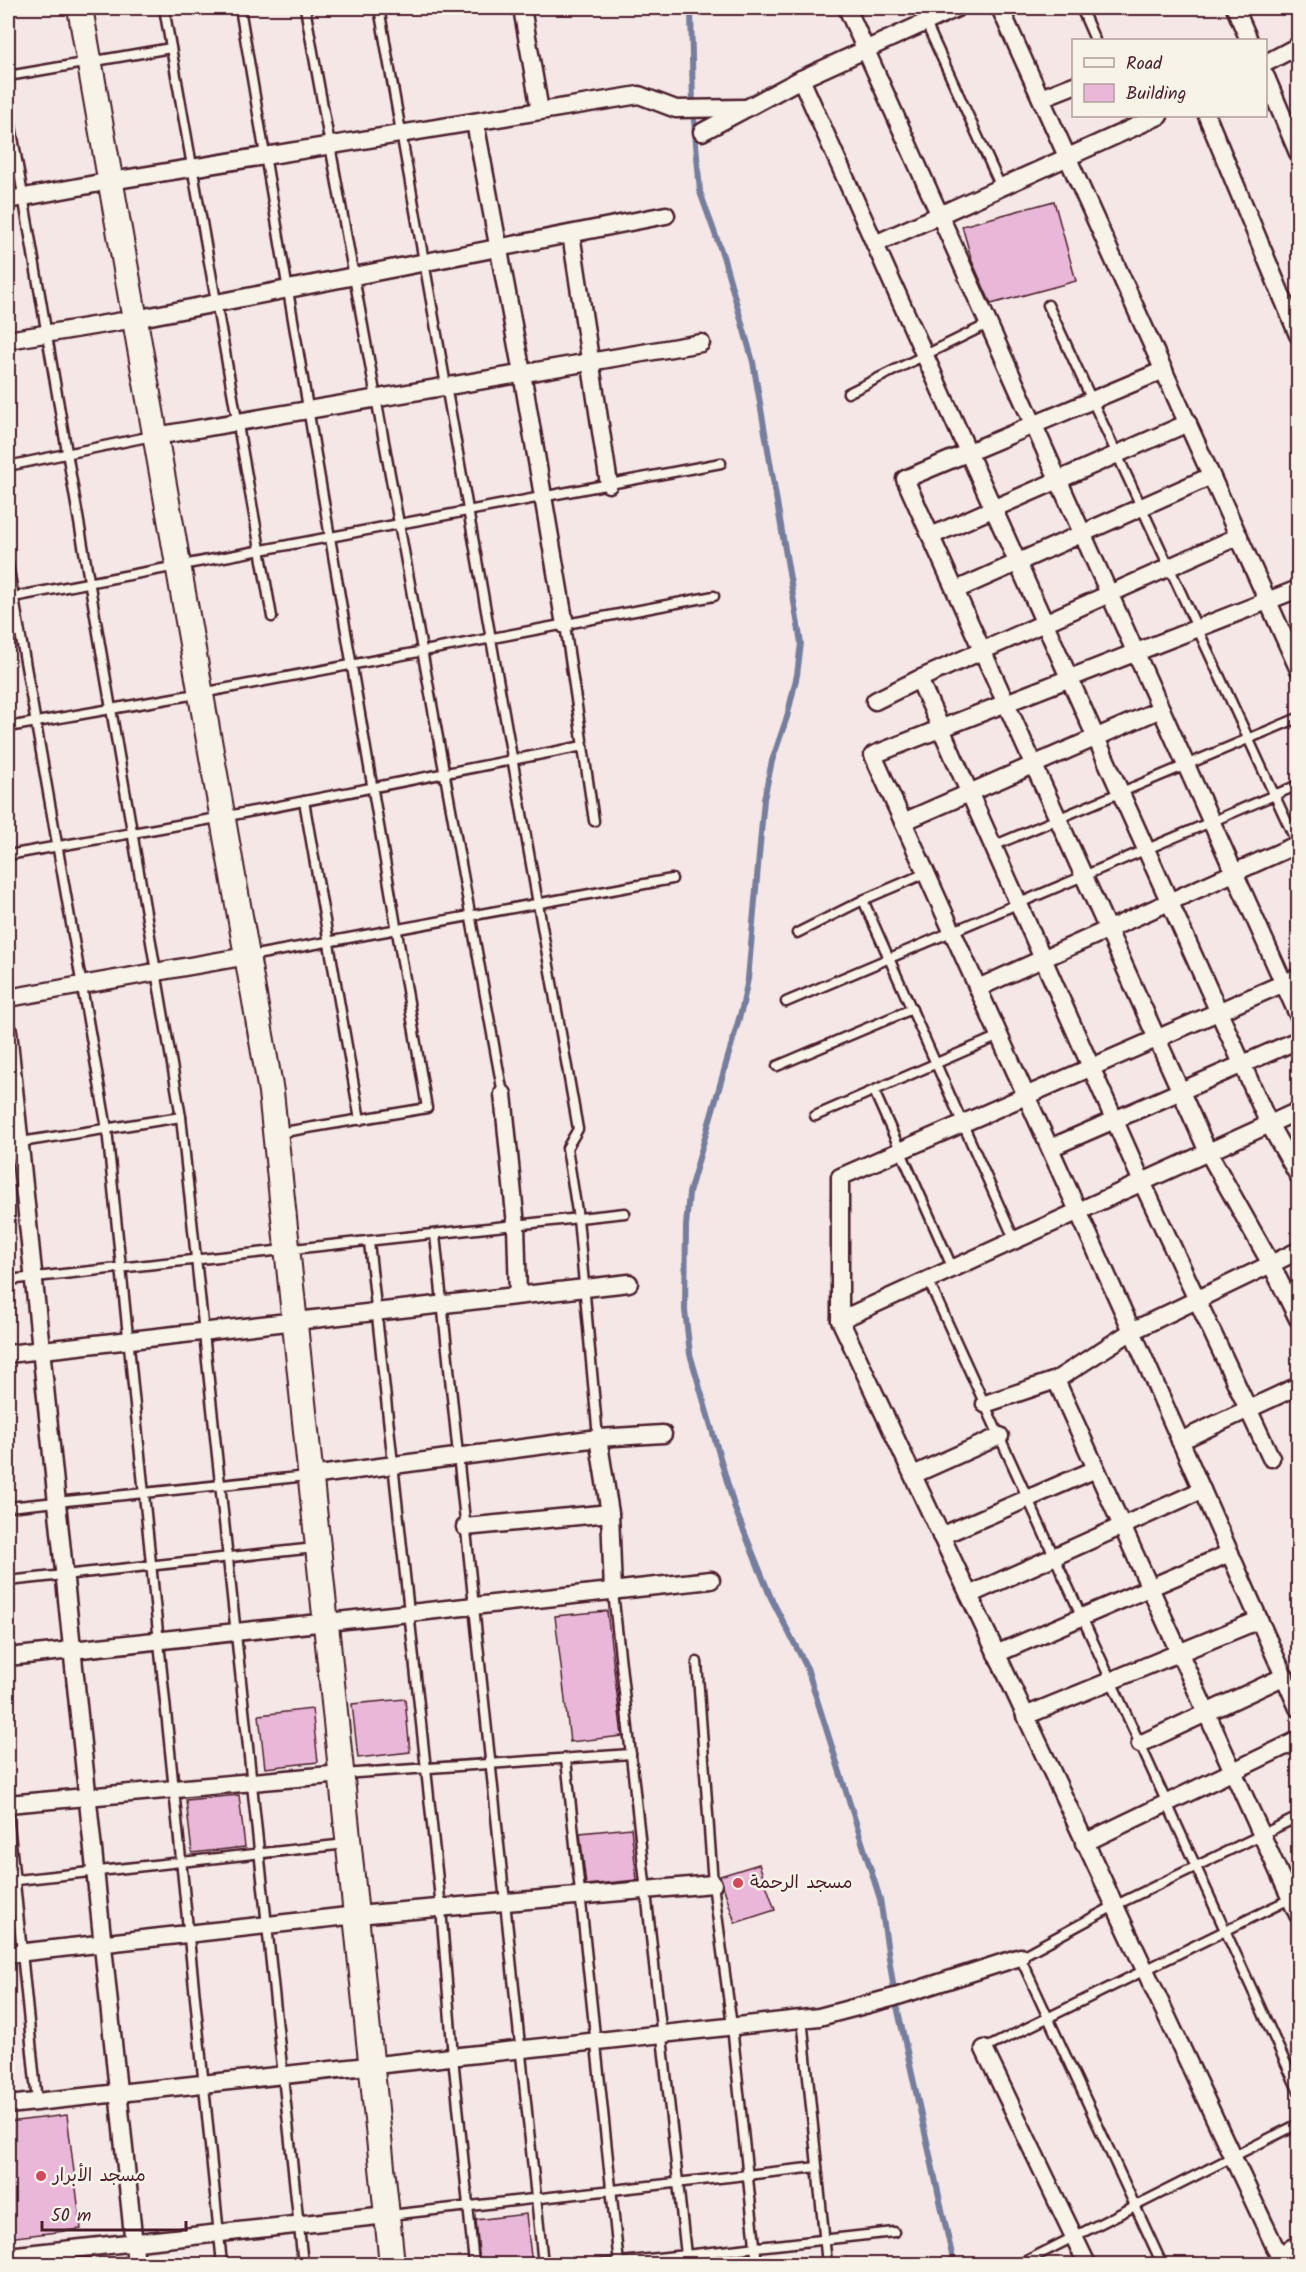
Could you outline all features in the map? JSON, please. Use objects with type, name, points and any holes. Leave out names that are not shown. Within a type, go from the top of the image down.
[{"type":"street","points":[[81,8],[271,1092],[392,2265]]},
{"type":"street","points":[[522,8],[540,111]]},
{"type":"street","points":[[847,8],[1235,873],[1291,980],[1299,1015]]},
{"type":"street","points":[[702,132],[801,79],[866,50],[922,15],[957,8]]},
{"type":"street","points":[[1000,8],[1299,668]]},
{"type":"street","points":[[1235,8],[1250,39]]},
{"type":"street","points":[[1267,62],[1299,46]]},
{"type":"street","points":[[801,79],[1269,1124],[1299,1175]]},
{"type":"street","points":[[1267,79],[1299,153]]},
{"type":"street","points":[[1041,98],[1072,85]]},
{"type":"street","points":[[15,199],[111,181],[639,94],[676,109],[745,108]]},
{"type":"street","points":[[874,244],[1157,117]]},
{"type":"street","points":[[1208,117],[1295,317],[1299,335]]},
{"type":"street","points":[[475,122],[544,497],[564,625]]},
{"type":"street","points":[[8,340],[135,319],[666,215]]},
{"type":"street","points":[[571,234],[609,484]]},
{"type":"street","points":[[156,435],[701,343]]},
{"type":"street","points":[[1164,370],[905,478],[1208,1152],[1299,1319]]},
{"type":"street","points":[[931,536],[1188,423]]},
{"type":"street","points":[[956,590],[1211,476]]},
{"type":"street","points":[[875,701],[983,650],[1239,536]]},
{"type":"street","points":[[1299,590],[873,755],[1299,1708]]},
{"type":"street","points":[[920,679],[1142,1182],[1271,1458]]},
{"type":"street","points":[[903,822],[1161,709]]},
{"type":"street","points":[[978,988],[1298,845]]},
{"type":"street","points":[[8,998],[247,956]]},
{"type":"street","points":[[1291,980],[840,1178],[840,1320],[1280,2260],[1299,2245]]},
{"type":"street","points":[[8,1031],[13,1143],[41,1350],[135,2265]]},
{"type":"street","points":[[1050,1148],[1299,1040]]},
{"type":"street","points":[[503,1094],[516,1225],[518,1295]]},
{"type":"street","points":[[840,1320],[1299,1111]]},
{"type":"street","points":[[985,1404],[1056,1380],[1132,1331],[1299,1251]]},
{"type":"street","points":[[8,1354],[628,1283]]},
{"type":"street","points":[[1056,1380],[1262,1835],[1295,1897],[1299,1915]]},
{"type":"street","points":[[1180,1442],[1299,1386]]},
{"type":"street","points":[[311,1476],[598,1438],[663,1434]]},
{"type":"street","points":[[913,1475],[1000,1436]]},
{"type":"street","points":[[598,1438],[610,1514],[613,1592]]},
{"type":"street","points":[[941,1536],[1096,1468]]},
{"type":"street","points":[[969,1595],[1202,1490]]},
{"type":"street","points":[[465,1527],[610,1514]]},
{"type":"street","points":[[996,1654],[1230,1553]]},
{"type":"street","points":[[8,1657],[711,1580]]},
{"type":"street","points":[[1025,1716],[1259,1620]]},
{"type":"street","points":[[1140,1744],[1284,1676]]},
{"type":"street","points":[[1084,1843],[1299,1740]]},
{"type":"street","points":[[8,1804],[342,1774]]},
{"type":"street","points":[[15,1954],[357,1915],[713,1884]]},
{"type":"street","points":[[8,2105],[819,2017],[895,1997],[1020,1957]]},
{"type":"street","points":[[984,2049],[1087,2265]]},
{"type":"street","points":[[8,2256],[54,2258],[133,2242],[387,2216]]},
{"type":"lane","points":[[164,8],[272,617]]},
{"type":"lane","points":[[240,8],[428,1108],[275,1133]]},
{"type":"lane","points":[[305,8],[503,1094]]},
{"type":"lane","points":[[379,8],[578,1129],[567,1148],[578,1218],[598,1438]]},
{"type":"lane","points":[[1080,8],[1095,39]]},
{"type":"lane","points":[[922,15],[1001,188]]},
{"type":"lane","points":[[8,76],[171,48]]},
{"type":"lane","points":[[8,108],[15,199],[46,333],[181,1117],[303,2265]]},
{"type":"lane","points":[[1048,305],[1298,845]]},
{"type":"lane","points":[[848,393],[988,324]]},
{"type":"lane","points":[[8,466],[156,435]]},
{"type":"lane","points":[[10,597],[179,567],[721,463]]},
{"type":"lane","points":[[8,564],[10,597],[35,722],[107,1129],[222,2265]]},
{"type":"lane","points":[[8,727],[202,693],[714,596]]},
{"type":"lane","points":[[564,625],[594,821]]},
{"type":"lane","points":[[993,846],[1299,718]]},
{"type":"lane","points":[[8,855],[223,817],[583,746]]},
{"type":"lane","points":[[786,1002],[1299,785]]},
{"type":"lane","points":[[304,801],[360,1120]]},
{"type":"lane","points":[[797,933],[863,900],[926,873]]},
{"type":"lane","points":[[247,956],[672,879]]},
{"type":"lane","points":[[863,900],[1015,1241]]},
{"type":"lane","points":[[777,1066],[912,1010]]},
{"type":"lane","points":[[815,1116],[999,1036]]},
{"type":"lane","points":[[874,1091],[953,1269]]},
{"type":"lane","points":[[13,1143],[181,1117]]},
{"type":"lane","points":[[8,1280],[625,1213]]},
{"type":"lane","points":[[435,1235],[543,2265]]},
{"type":"lane","points":[[369,1242],[441,1908],[474,2265]]},
{"type":"lane","points":[[928,1280],[1299,2090]]},
{"type":"lane","points":[[8,1507],[311,1476]]},
{"type":"lane","points":[[8,1581],[318,1548]]},
{"type":"lane","points":[[613,1592],[686,2260]]},
{"type":"lane","points":[[697,1662],[713,1884],[732,2026],[757,2265]]},
{"type":"lane","points":[[342,1774],[631,1754]]},
{"type":"lane","points":[[566,1759],[619,2264]]},
{"type":"lane","points":[[8,1813],[15,1954],[37,2102]]},
{"type":"lane","points":[[1162,2265],[1020,1957],[1114,1906],[1299,1817]]},
{"type":"lane","points":[[11,1880],[349,1843]]},
{"type":"lane","points":[[984,2049],[1295,1897]]},
{"type":"lane","points":[[802,2019],[827,2265]]},
{"type":"lane","points":[[1020,2265],[1299,2124]]},
{"type":"lane","points":[[387,2216],[817,2168]]},
{"type":"lane","points":[[603,2265],[686,2260],[755,2247],[894,2232]]},
{"type":"building","points":[[1054,201],[1076,281],[991,304],[972,261],[962,226]]},
{"type":"building","points":[[607,1611],[622,1736],[570,1742],[555,1616]]},
{"type":"building","points":[[405,1699],[410,1752],[358,1758],[352,1704]]},
{"type":"building","points":[[312,1709],[318,1762],[265,1768],[259,1715]]},
{"type":"building","points":[[239,1795],[245,1847],[192,1853],[186,1800]]},
{"type":"building","points":[[631,1828],[637,1880],[586,1885],[580,1833]]},
{"type":"building","points":[[759,1864],[775,1910],[735,1923],[720,1876]]},
{"type":"building","name":"مسجد الأبرار","points":[[67,2115],[81,2229],[8,2238],[8,2122]]},
{"type":"building","points":[[526,2214],[532,2265],[480,2265],[476,2220]]},
{"type":"waterway","points":[[691,8],[693,108],[700,192],[723,256],[753,362],[801,643],[797,675],[787,717],[772,761],[764,799],[748,979],[742,1008],[689,1193],[686,1226],[685,1310],[690,1354],[735,1509],[771,1598],[807,1668],[880,1899],[895,1997],[954,2264]]},
{"type":"place","name":"مسجد الرحمة","points":[[738,1883]]},
{"type":"place","name":"مسجد الأبرار","points":[[41,2176]]}]
